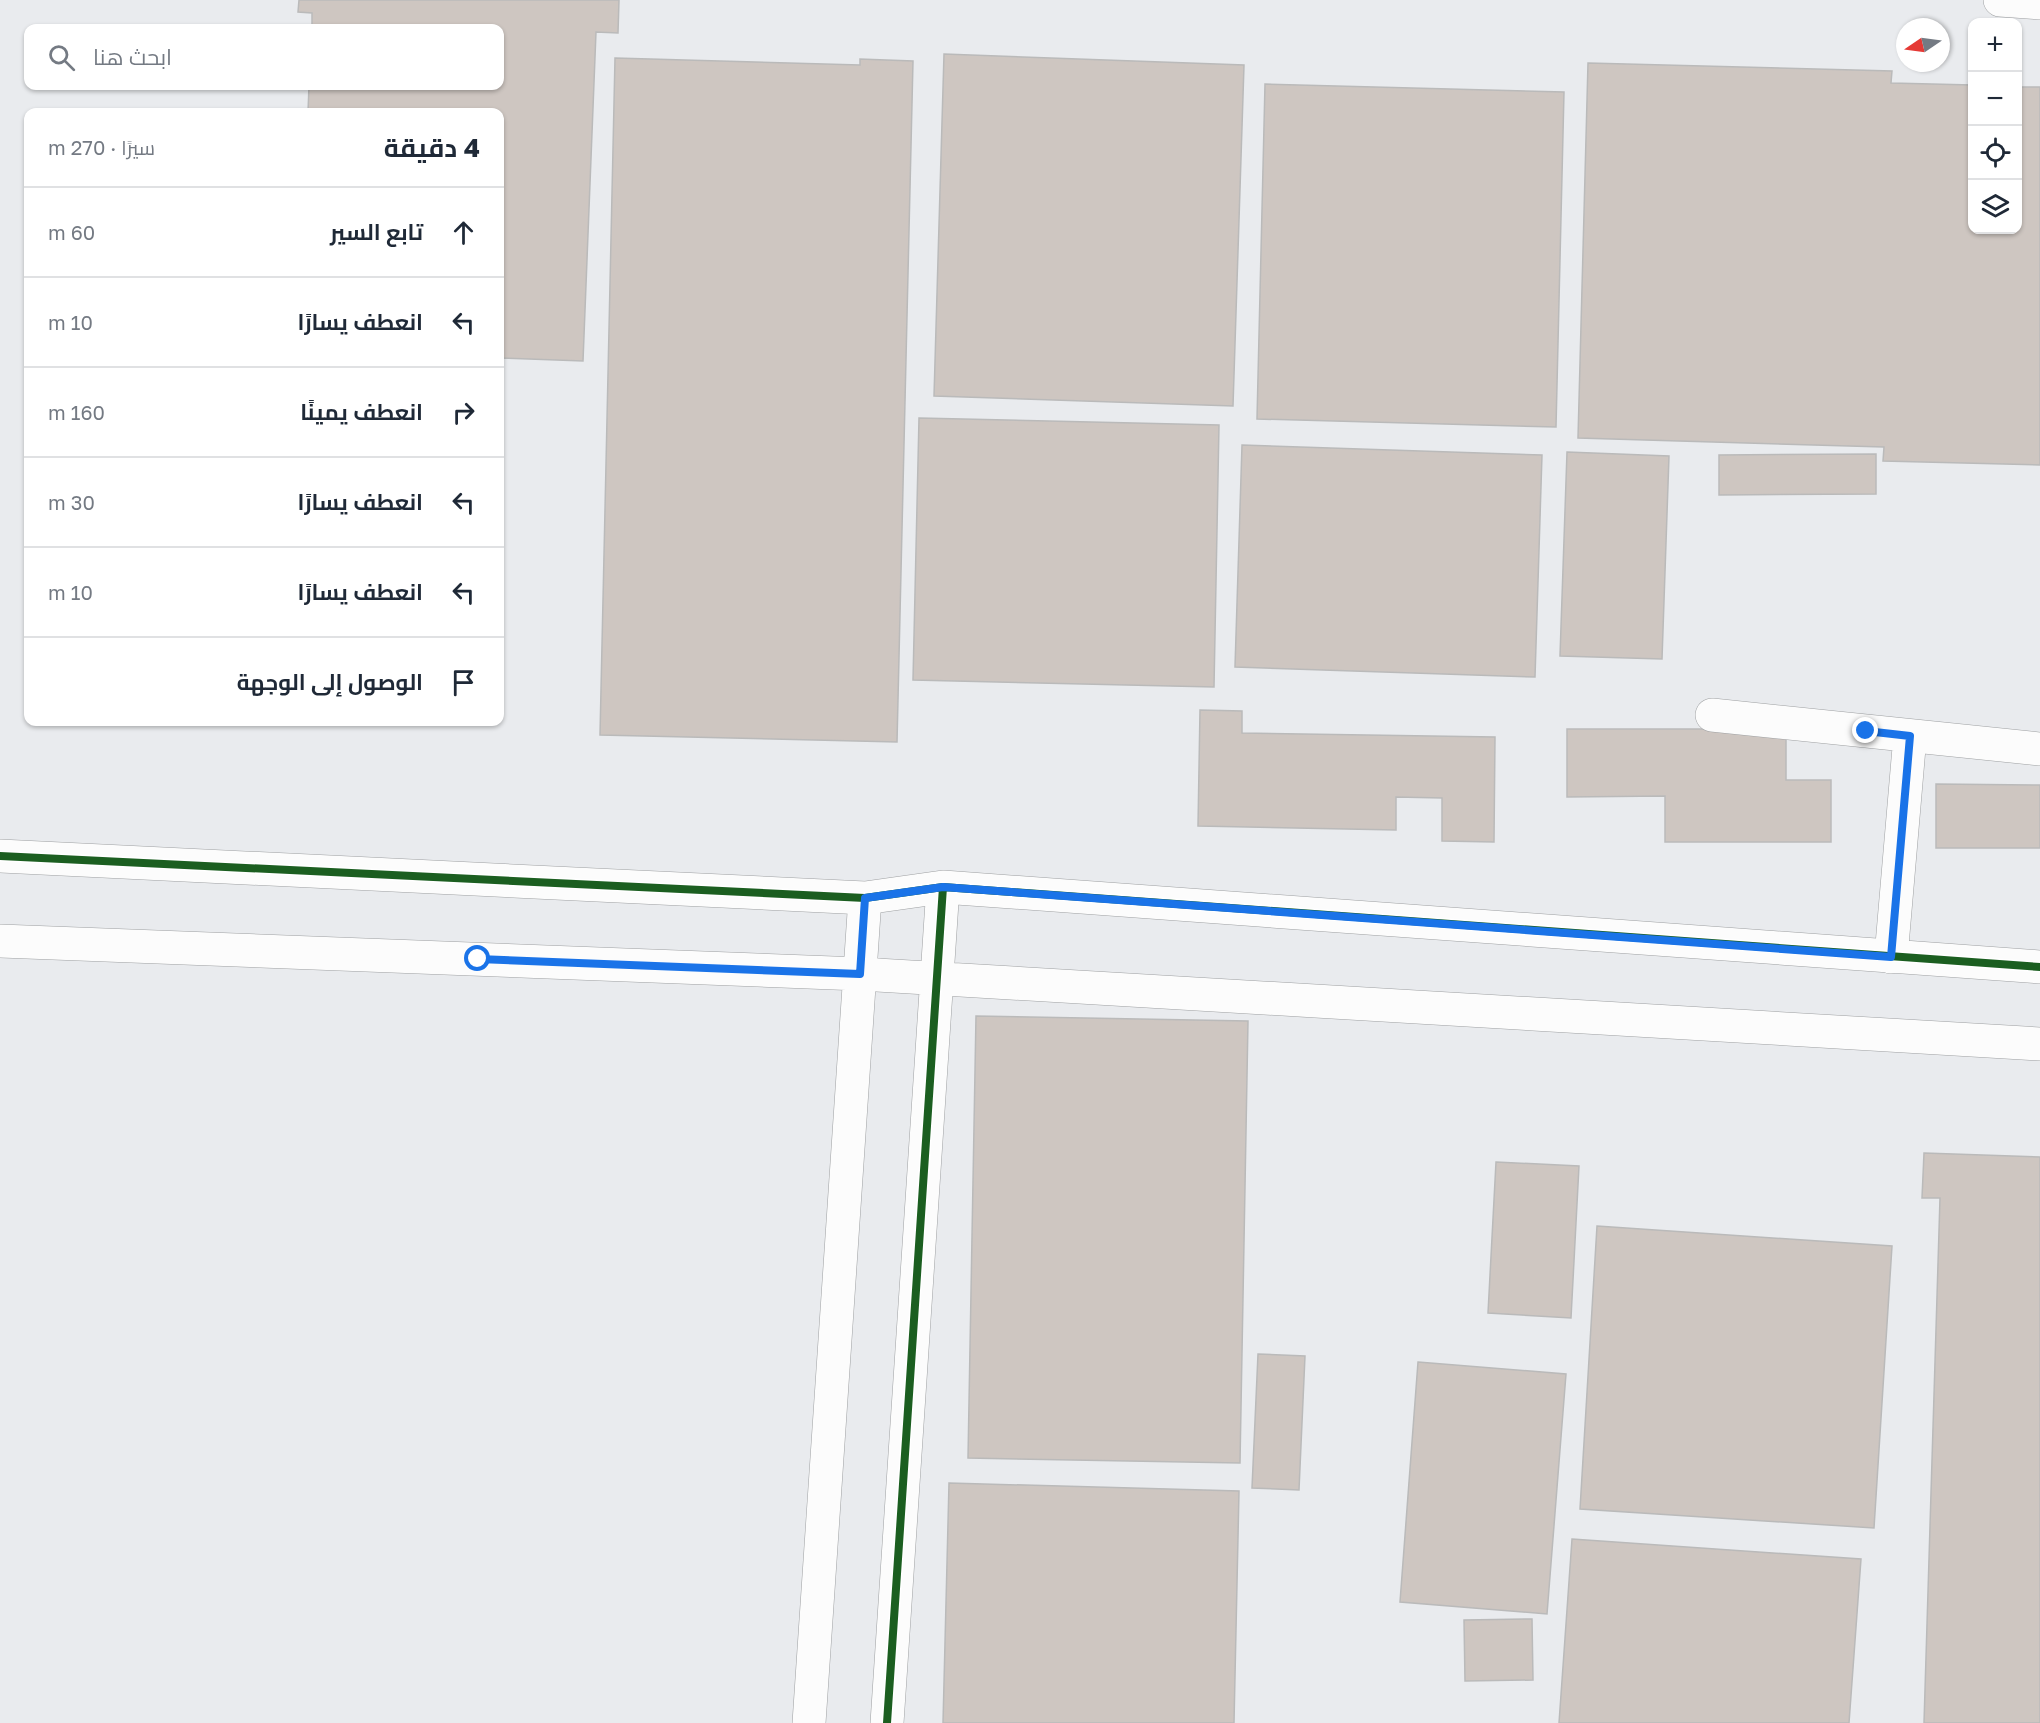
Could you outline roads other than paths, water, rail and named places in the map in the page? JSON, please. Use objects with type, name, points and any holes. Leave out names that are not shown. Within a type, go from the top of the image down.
[{"type":"street","points":[[2000,0],[2040,3]]},
{"type":"street","points":[[1712,715],[2040,749]]},
{"type":"street","points":[[1891,957],[1910,736]]},
{"type":"street","points":[[0,856],[865,898],[943,887],[2040,968]]},
{"type":"street","points":[[887,1723],[943,887]]},
{"type":"street","points":[[809,1723],[865,898]]},
{"type":"street","points":[[0,940],[860,974],[937,981],[2040,1044]]}]
